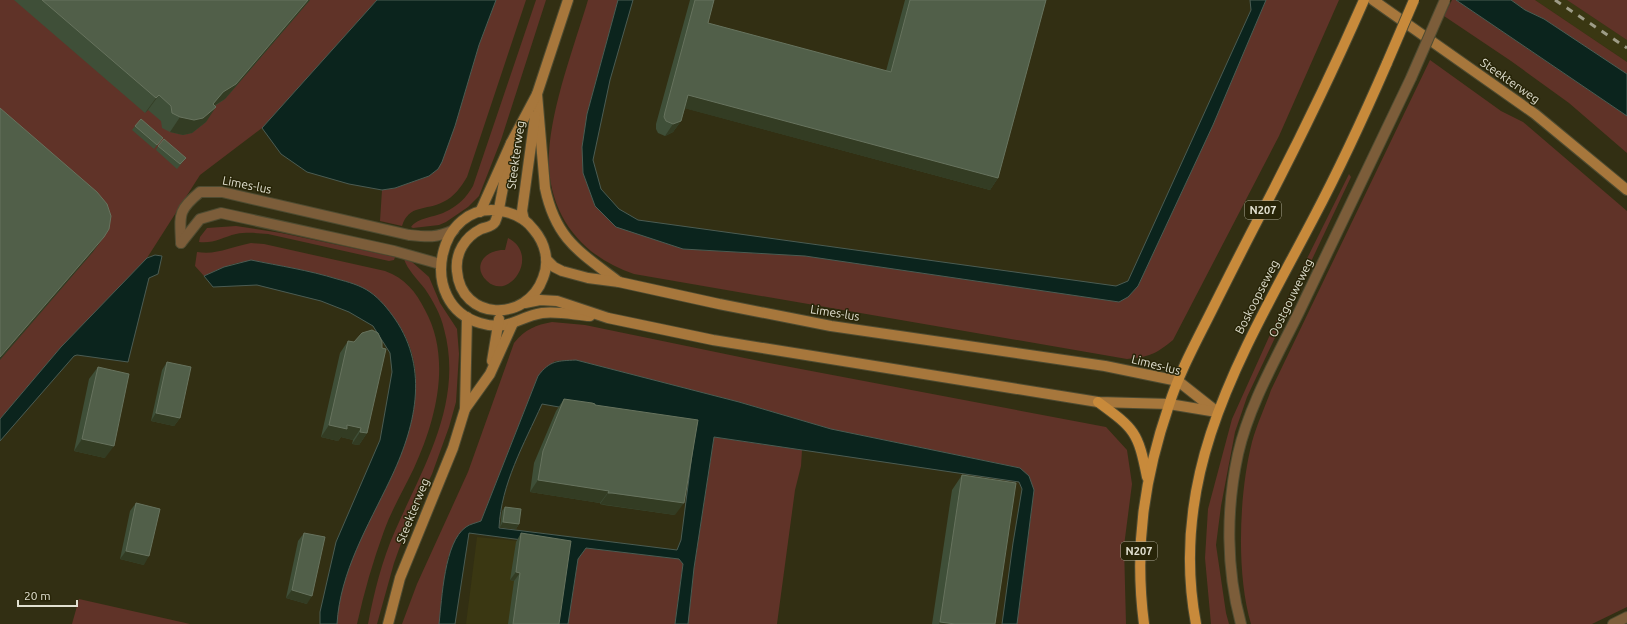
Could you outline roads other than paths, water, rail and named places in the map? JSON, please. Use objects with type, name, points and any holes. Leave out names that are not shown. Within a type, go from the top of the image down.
[{"type":"main road","name":"Steekterweg","points":[[480,212],[511,143],[537,94],[568,0]]},
{"type":"main road","name":"N207","points":[[1144,624],[1140,585],[1139,545],[1148,479],[1169,404],[1191,351],[1299,140],[1348,38],[1364,0]]},
{"type":"main road","name":"Steekterweg","points":[[1373,0],[1535,114],[1627,190]]},
{"type":"main road","name":"Boskoopseweg","points":[[1196,624],[1189,574],[1191,523],[1203,456],[1217,412],[1244,351],[1278,284],[1314,219],[1355,135],[1414,0]]},
{"type":"main road","name":"Steekterweg","points":[[524,220],[522,210],[537,94]]},
{"type":"main road","points":[[537,94],[545,188],[548,203],[555,219],[571,244],[584,256],[619,282]]},
{"type":"main road","name":"Steekterweg","points":[[499,210],[511,143]]},
{"type":"main road","points":[[499,210],[494,222],[490,226],[476,232],[465,242],[458,255],[456,270],[461,286],[471,300],[485,308],[503,311],[510,310],[532,297],[541,284],[544,276],[546,259],[542,242],[531,226],[524,220],[499,210],[480,212],[466,219],[454,230],[444,246],[440,264],[441,274],[446,294],[459,311],[467,317],[482,324],[497,326],[513,323],[545,313],[608,318],[713,340],[1098,402],[1169,404],[1217,412]]},
{"type":"main road","name":"Limes-lus","points":[[546,259],[554,267],[562,271],[588,278],[619,282],[719,304],[831,326],[1106,366],[1178,382],[1217,412]]},
{"type":"main road","points":[[440,264],[456,270]]},
{"type":"main road","points":[[525,302],[540,300],[557,301],[608,318]]},
{"type":"main road","name":"Steekterweg","points":[[490,374],[497,326],[503,311]]},
{"type":"main road","name":"Steekterweg","points":[[388,624],[400,578],[453,448],[465,409],[467,317]]},
{"type":"main road","name":"Steekterweg","points":[[465,409],[490,374],[513,323]]},
{"type":"main road","points":[[1098,402],[1120,417],[1133,431],[1142,451],[1148,479]]},
{"type":"street","name":"Oostgouweweg","points":[[1241,624],[1236,605],[1230,551],[1229,517],[1238,453],[1259,395],[1411,78],[1445,0]]},
{"type":"street","name":"Limes-lus","points":[[440,264],[394,251],[221,212],[200,219],[181,243],[180,217],[186,204],[200,192],[222,192],[430,238],[442,236],[454,230]]},
{"type":"street","points":[[1613,624],[1627,617]]},
{"type":"water","points":[[377,0],[496,0],[479,45],[455,126],[438,169],[429,176],[395,188],[382,190],[349,184],[307,172],[281,154],[262,128]]},
{"type":"water","points":[[618,0],[633,0],[610,80],[593,160],[601,189],[619,209],[638,220],[1116,286],[1128,281],[1251,10],[1250,0],[1266,0],[1213,125],[1138,286],[1128,297],[1119,302],[805,256],[683,249],[616,227],[595,206],[583,173],[582,147],[587,114]]},
{"type":"water","points":[[1456,0],[1511,0],[1525,10],[1544,19],[1627,74],[1627,116]]},
{"type":"water","points":[[155,255],[162,256],[158,274],[149,278],[128,362],[77,355],[74,356],[0,441],[0,419],[61,347],[147,258]]},
{"type":"water","points":[[251,260],[315,273],[350,283],[366,290],[374,295],[387,308],[395,319],[406,338],[412,358],[415,379],[415,399],[412,420],[399,460],[364,532],[349,568],[343,586],[337,624],[320,624],[320,612],[336,542],[380,440],[392,372],[390,353],[373,326],[349,312],[321,301],[257,285],[213,287],[204,276],[224,267]]},
{"type":"water","points":[[576,360],[739,402],[831,429],[1020,468],[1029,476],[1034,490],[1017,624],[1002,624],[1022,489],[1019,482],[714,437],[694,568],[688,624],[675,624],[683,564],[679,559],[586,548],[578,559],[568,624],[556,624],[568,546],[469,533],[455,624],[439,624],[445,572],[453,545],[459,534],[466,527],[481,521],[538,376],[546,367],[555,362]],"holes":[[[542,404],[695,431],[681,540],[677,550],[499,528],[504,496],[514,464]]]},
{"type":"railway","points":[[1555,0],[1627,48]]}]
